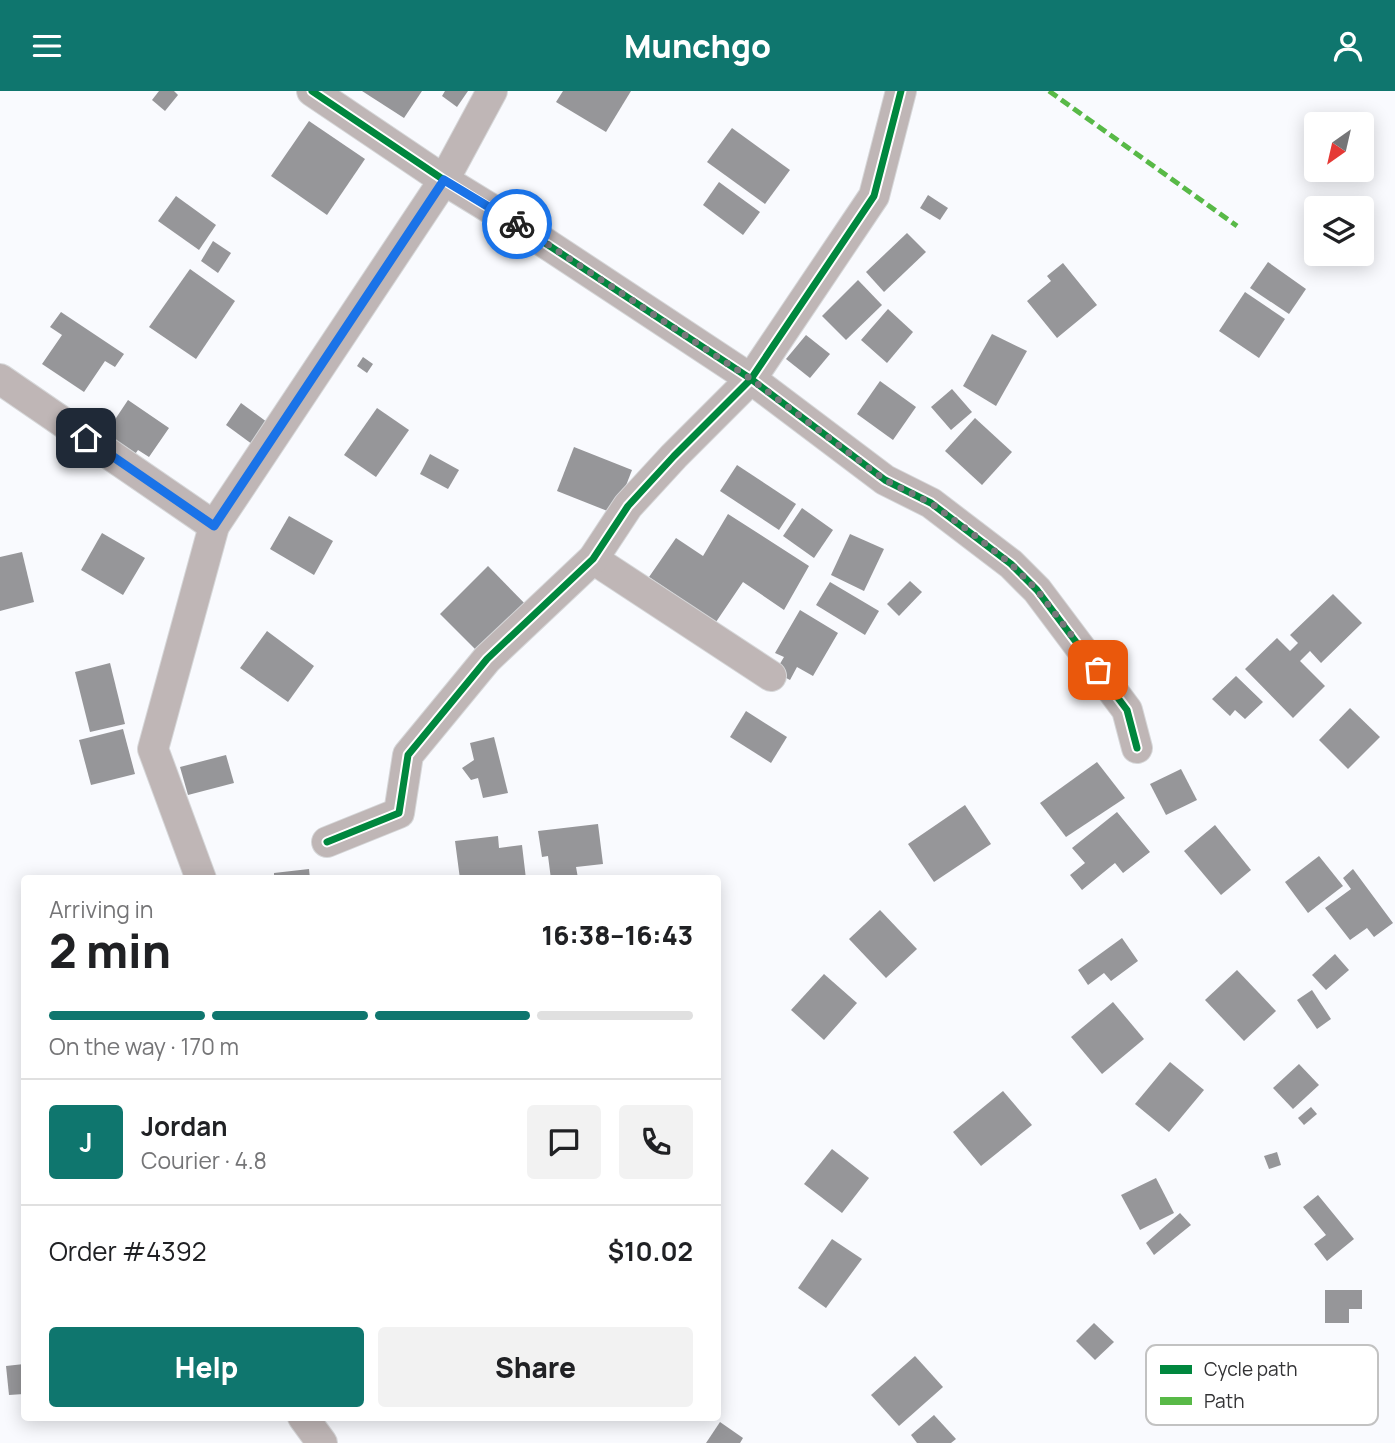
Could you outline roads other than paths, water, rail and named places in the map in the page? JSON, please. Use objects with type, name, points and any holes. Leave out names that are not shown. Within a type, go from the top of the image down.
[{"type":"street","points":[[312,91],[751,379],[885,480],[931,503],[1011,564],[1037,590],[1127,710],[1137,748]]},
{"type":"street","points":[[200,875],[153,749],[214,526],[444,180],[492,91]]},
{"type":"street","points":[[327,842],[399,813],[408,755],[488,659],[593,559],[628,506],[751,379],[874,196],[901,91]]},
{"type":"street","points":[[0,379],[214,526]]},
{"type":"street","points":[[593,559],[771,677]]},
{"type":"street","points":[[306,1421],[323,1443]]}]
